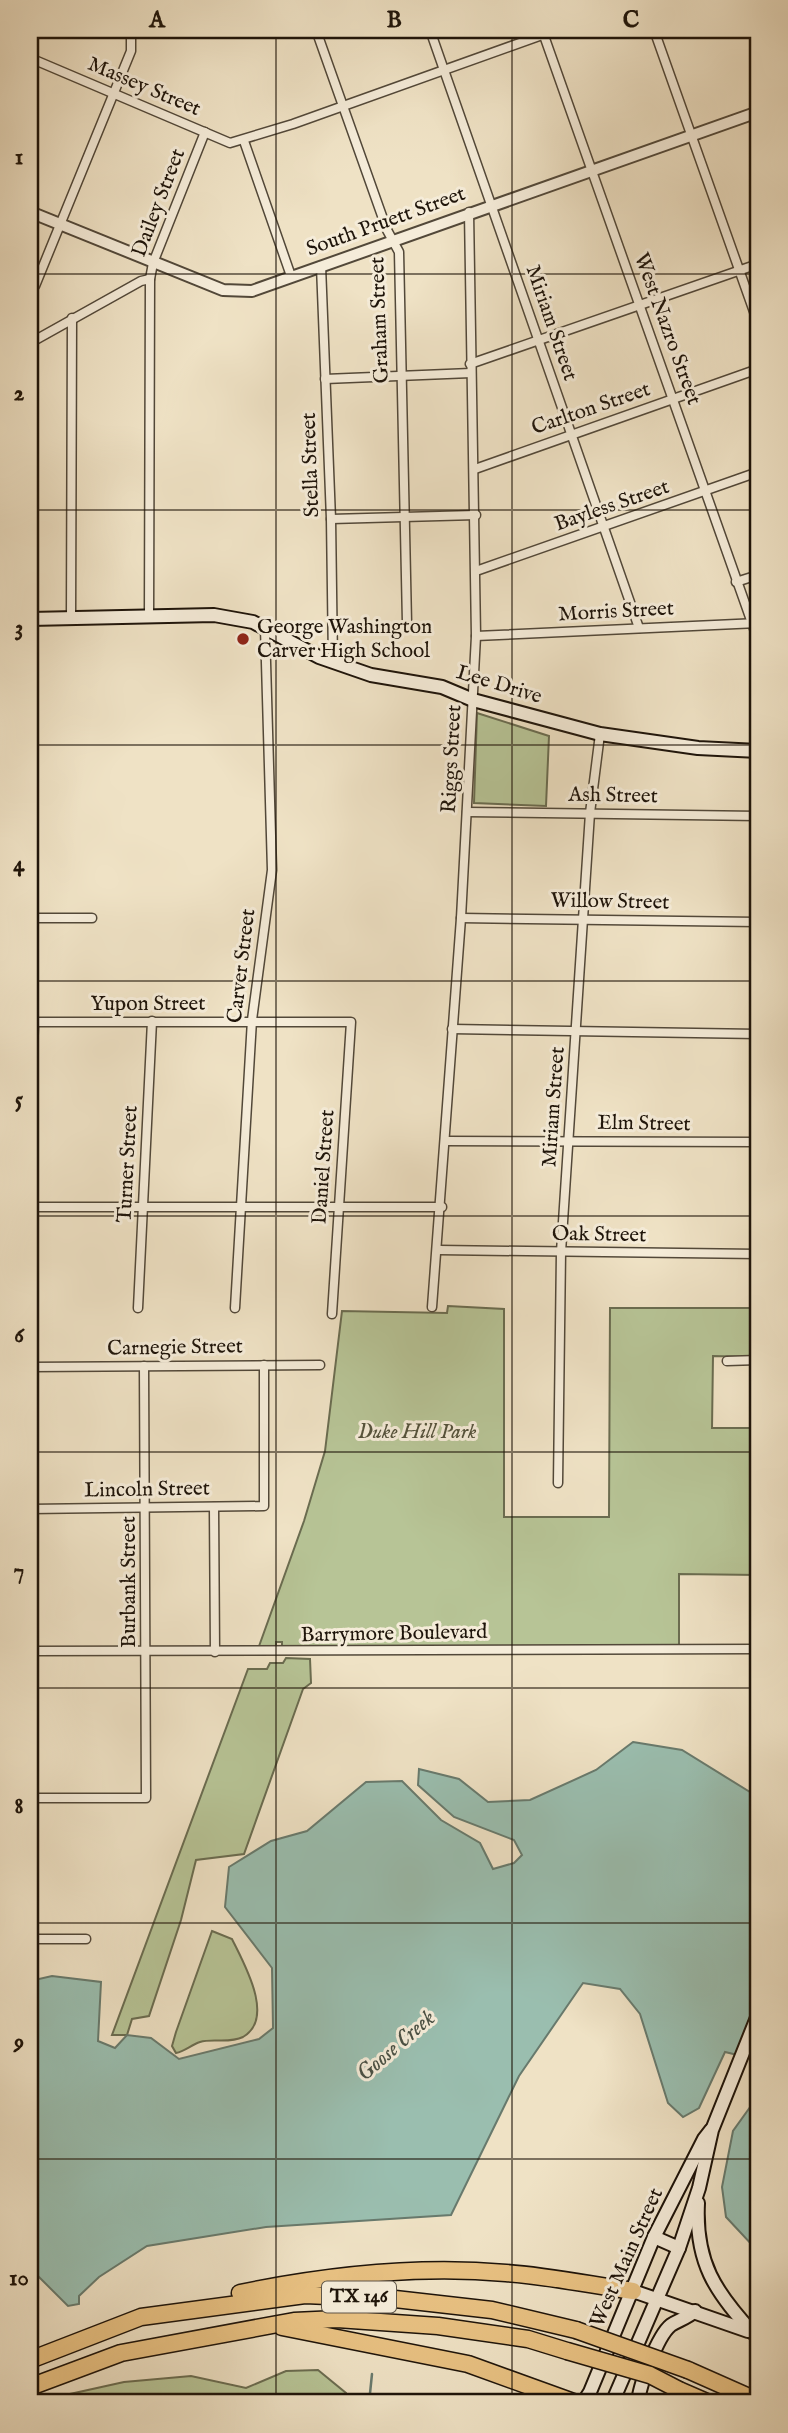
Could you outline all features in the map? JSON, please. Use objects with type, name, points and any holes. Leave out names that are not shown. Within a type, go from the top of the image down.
[{"type":"highway","points":[[173,2310],[306,2280],[398,2271],[506,2273],[633,2291]]},
{"type":"highway","name":"TX 146","points":[[30,2360],[141,2316],[173,2310],[305,2295],[395,2299],[492,2310],[576,2330],[688,2370],[758,2401]]},
{"type":"highway","name":"TX 146","points":[[30,2386],[121,2353],[151,2346],[269,2323],[337,2319],[438,2326],[528,2339],[650,2375],[709,2403]]},
{"type":"highway","points":[[269,2323],[468,2364],[576,2403]]},
{"type":"main road","name":"Lee Drive","points":[[30,619],[214,615],[239,618],[333,662],[371,674],[442,687],[473,699],[600,734],[698,748],[758,751]]},
{"type":"main road","name":"West Main Street","points":[[612,2403],[679,2248],[699,2188],[712,2130],[758,2015]]},
{"type":"main road","name":"West Main Street","points":[[583,2403],[590,2392],[654,2237],[704,2139],[712,2130]]},
{"type":"main road","points":[[699,2188],[698,2230],[704,2262],[713,2286],[756,2334]]},
{"type":"main road","points":[[654,2237],[679,2248]]},
{"type":"main road","points":[[633,2291],[756,2334]]},
{"type":"main road","points":[[638,2403],[639,2389],[662,2338],[671,2325],[685,2320],[695,2311]]},
{"type":"street","points":[[35,286],[131,51],[131,30]]},
{"type":"street","name":"Graham Street","points":[[316,30],[391,240],[398,252],[407,623]]},
{"type":"street","name":"Miriam Street","points":[[430,30],[639,628]]},
{"type":"street","points":[[291,276],[244,141],[543,32],[556,30]]},
{"type":"street","points":[[654,30],[758,323]]},
{"type":"street","name":"West Nazro Street","points":[[543,32],[758,640]]},
{"type":"street","name":"Massey Street","points":[[30,58],[205,132]]},
{"type":"street","name":"South Pruett Street","points":[[30,212],[153,263],[238,293],[758,112]]},
{"type":"street","name":"Dailey Street","points":[[149,618],[150,279],[153,263],[205,132],[230,143],[244,141]]},
{"type":"street","name":"Riggs Street","points":[[432,1307],[439,1251],[461,918],[476,636],[469,212]]},
{"type":"street","points":[[325,379],[400,376],[471,369],[539,340],[758,264]]},
{"type":"street","name":"Stella Street","points":[[321,266],[331,519],[333,662]]},
{"type":"street","points":[[30,343],[72,318],[150,279]]},
{"type":"street","points":[[71,619],[72,318]]},
{"type":"street","name":"Carlton Street","points":[[475,469],[758,369]]},
{"type":"street","name":"Bayless Street","points":[[476,571],[758,472]]},
{"type":"street","points":[[331,519],[476,515]]},
{"type":"street","points":[[736,582],[758,575]]},
{"type":"street","name":"Morris Street","points":[[476,636],[754,623]]},
{"type":"street","name":"Carver Street","points":[[235,1308],[252,1020],[272,870],[265,628]]},
{"type":"street","name":"Miriam Street","points":[[558,1483],[561,1252],[590,813],[600,734]]},
{"type":"street","name":"Ash Street","points":[[467,812],[758,816]]},
{"type":"street","points":[[30,918],[92,918]]},
{"type":"street","name":"Willow Street","points":[[461,918],[758,922]]},
{"type":"street","points":[[30,1129],[32,1021]]},
{"type":"street","name":"Yupon Street","points":[[32,1021],[351,1022]]},
{"type":"street","name":"Turner Street","points":[[138,1308],[152,1021]]},
{"type":"street","name":"Daniel Street","points":[[332,1314],[351,1022]]},
{"type":"street","points":[[452,1029],[758,1034]]},
{"type":"street","name":"Elm Street","points":[[445,1141],[758,1142]]},
{"type":"street","points":[[30,1207],[442,1207]]},
{"type":"street","name":"Oak Street","points":[[439,1251],[758,1254]]},
{"type":"street","points":[[727,1361],[758,1360]]},
{"type":"street","name":"Lincoln Street","points":[[30,1509],[264,1506],[264,1365]]},
{"type":"street","name":"Carnegie Street","points":[[30,1367],[320,1365]]},
{"type":"street","name":"Burbank Street","points":[[30,1798],[146,1798],[144,1366]]},
{"type":"street","points":[[214,1507],[215,1652]]},
{"type":"street","name":"Barrymore Boulevard","points":[[30,1651],[146,1653],[758,1649]]},
{"type":"street","points":[[30,1939],[86,1939]]},
{"type":"green space","points":[[477,713],[549,736],[546,806],[474,803]]},
{"type":"green space","name":"Duke Hill Park","points":[[448,1306],[504,1309],[504,1517],[609,1517],[610,1308],[758,1308],[758,1357],[713,1356],[712,1428],[758,1428],[758,1575],[679,1574],[679,1647],[282,1647],[282,1642],[276,1642],[276,1647],[258,1649],[304,1521],[325,1451],[342,1311],[447,1313]]},
{"type":"green space","points":[[286,1658],[310,1659],[311,1683],[303,1689],[244,1854],[196,1860],[181,1920],[149,2016],[132,2019],[127,2035],[112,2035],[248,1669],[267,1669],[270,1663],[283,1663]]},
{"type":"green space","points":[[212,1931],[232,1939],[254,1990],[257,2017],[252,2028],[243,2037],[200,2042],[176,2053],[172,2046],[176,2032]]},
{"type":"green space","points":[[318,2370],[346,2393],[345,2403],[54,2403],[61,2396],[124,2382],[191,2376],[246,2388],[286,2371]]},
{"type":"water","name":"Goose Creek","points":[[633,1742],[682,1750],[758,1797],[758,2060],[725,2052],[699,2108],[683,2117],[668,2103],[640,2014],[620,1989],[583,1983],[519,2076],[451,2215],[266,2227],[147,2246],[99,2277],[79,2296],[79,2304],[68,2306],[30,2268],[30,1981],[52,1976],[101,1982],[98,2041],[115,2048],[127,2035],[151,2038],[179,2059],[259,2039],[273,2028],[272,1968],[225,1907],[229,1867],[271,1841],[307,1831],[366,1782],[402,1781],[441,1820],[480,1843],[493,1869],[514,1863],[522,1855],[514,1840],[454,1817],[418,1785],[419,1769],[459,1779],[488,1802],[530,1800],[596,1770]]},
{"type":"water","points":[[758,2096],[758,2239],[753,2246],[726,2217],[722,2187],[733,2131]]},
{"type":"waterway","points":[[369,2403],[372,2374]]},
{"type":"place","name":"George Washington Carver High School","points":[[243,639]]}]
